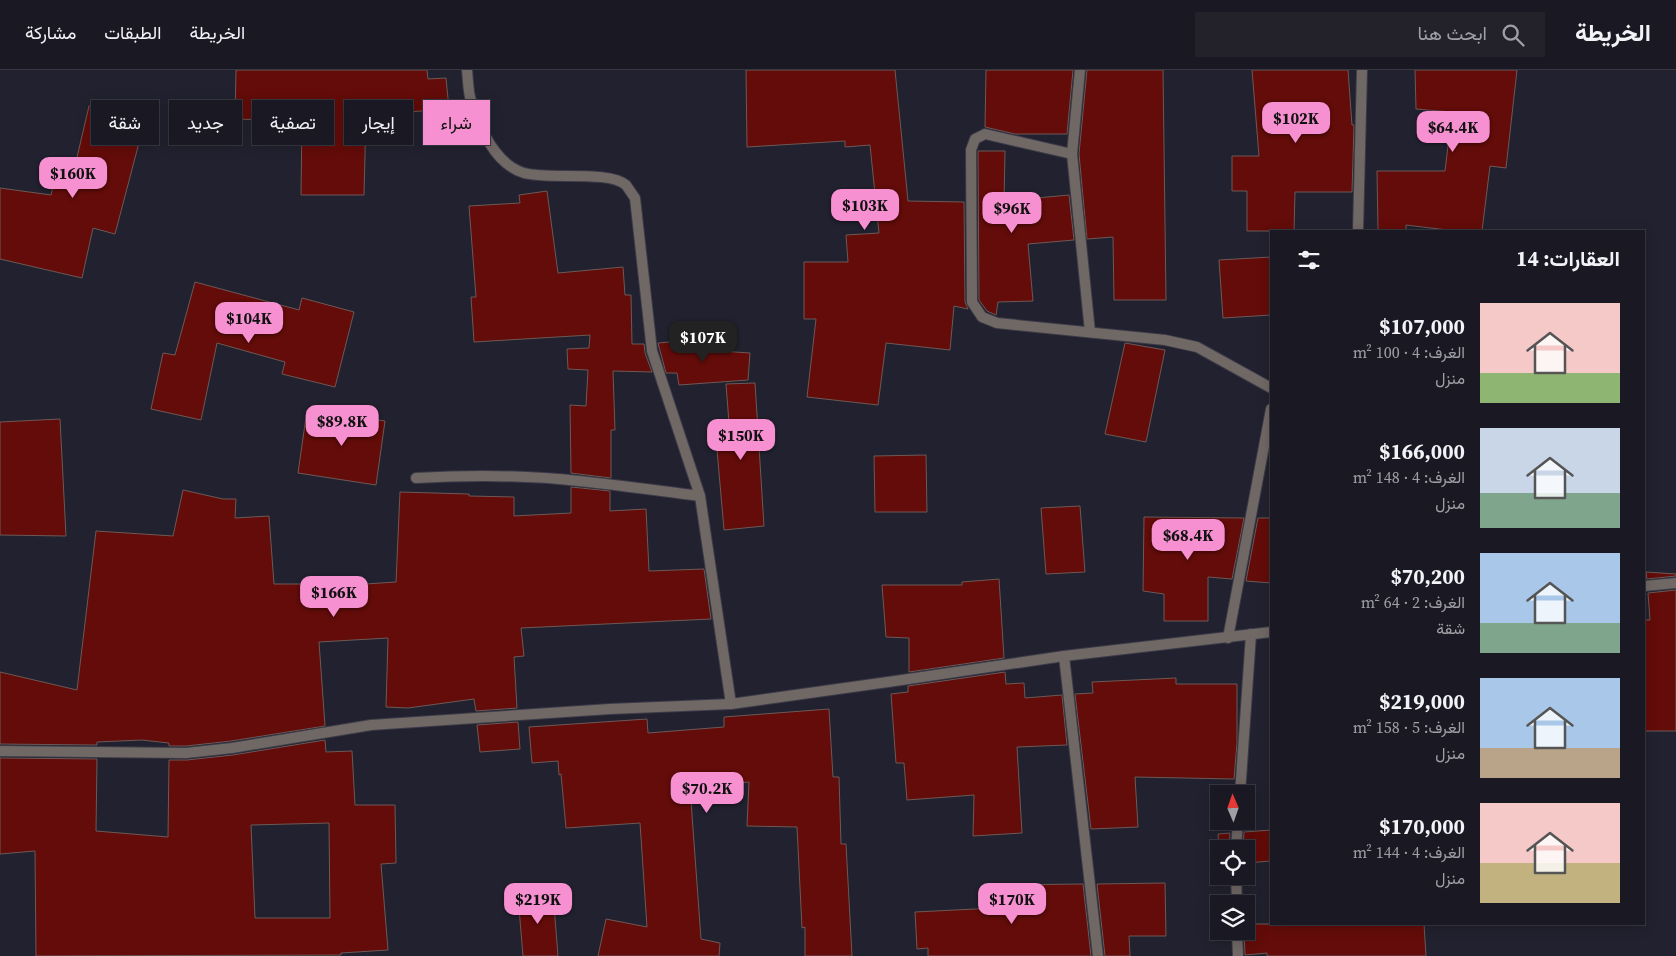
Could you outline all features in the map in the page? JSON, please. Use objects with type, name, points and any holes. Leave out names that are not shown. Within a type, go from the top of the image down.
[{"type":"street","points":[[467,70],[470,96],[485,135],[502,161],[523,173],[568,177],[605,177],[625,184],[635,198],[652,351],[700,496],[731,704]]},
{"type":"street","points":[[1080,70],[1072,154],[1090,332]]},
{"type":"street","points":[[1358,230],[1362,70]]},
{"type":"street","points":[[1072,154],[985,134],[976,139],[971,150],[972,302],[982,316],[998,323],[1165,340],[1197,347],[1270,387]]},
{"type":"street","points":[[1228,638],[1270,414]]},
{"type":"street","points":[[416,478],[498,476],[569,480],[700,496]]},
{"type":"street","points":[[1645,586],[1676,583]]},
{"type":"street","points":[[0,751],[186,753],[232,748],[371,725],[610,709],[731,704],[895,682],[1064,656],[1270,632]]},
{"type":"street","points":[[1241,785],[1251,634]]},
{"type":"street","points":[[1064,656],[1098,956]]},
{"type":"street","points":[[1237,940],[1238,956]]},
{"type":"building","points":[[236,70],[427,70],[428,79],[446,78],[448,100],[423,100],[423,111],[413,112],[413,100],[344,100],[344,145],[365,145],[364,195],[301,195],[302,145],[334,145],[334,100],[252,100],[252,120],[242,119],[242,100],[235,100]]},
{"type":"building","points":[[746,70],[895,70],[908,201],[964,202],[965,302],[968,309],[954,306],[950,350],[886,343],[878,405],[807,397],[816,319],[804,319],[804,262],[848,262],[846,235],[879,233],[870,145],[845,147],[845,141],[747,147]]},
{"type":"building","points":[[986,70],[1073,70],[1067,134],[1015,134],[985,127]]},
{"type":"building","points":[[1087,70],[1163,70],[1166,300],[1114,300],[1113,237],[1087,239],[1079,154]]},
{"type":"building","points":[[1252,70],[1348,70],[1352,125],[1354,125],[1352,192],[1295,192],[1294,230],[1247,231],[1247,191],[1232,191],[1232,156],[1259,156]]},
{"type":"building","points":[[1415,70],[1517,70],[1506,168],[1490,166],[1482,230],[1448,230],[1406,225],[1406,230],[1378,230],[1377,171],[1445,171],[1452,112],[1416,109]]},
{"type":"building","points":[[89,106],[91,106],[91,145],[138,145],[115,234],[93,228],[82,278],[0,259],[0,188],[51,195],[58,166],[74,170]]},
{"type":"building","points":[[978,151],[1005,151],[1004,201],[1069,195],[1074,240],[1028,244],[1033,301],[998,302],[996,315],[987,311],[979,300]]},
{"type":"building","points":[[547,191],[558,273],[623,267],[625,295],[631,295],[632,344],[644,344],[645,353],[652,372],[613,371],[615,430],[611,430],[611,478],[571,473],[570,405],[586,406],[588,370],[568,369],[567,349],[589,348],[590,335],[474,342],[471,297],[476,297],[469,206],[520,203],[519,195]]},
{"type":"building","points":[[1270,257],[1270,315],[1223,318],[1219,260]]},
{"type":"building","points":[[195,282],[299,310],[302,298],[354,312],[335,387],[282,374],[285,362],[217,343],[201,420],[151,409],[163,353],[175,355]]},
{"type":"building","points":[[704,339],[705,350],[750,353],[748,380],[679,385],[677,373],[666,373],[658,343]]},
{"type":"building","points":[[1125,343],[1165,350],[1146,442],[1105,434]]},
{"type":"building","points":[[755,383],[764,526],[724,530],[716,438],[730,436],[726,384]]},
{"type":"building","points":[[307,410],[385,421],[376,485],[298,473]]},
{"type":"building","points":[[60,419],[66,536],[0,535],[0,422]]},
{"type":"building","points":[[926,455],[927,512],[875,512],[874,456]]},
{"type":"building","points":[[571,487],[610,491],[610,511],[646,509],[649,571],[704,569],[711,619],[521,628],[524,656],[514,657],[517,708],[476,711],[474,699],[408,708],[386,707],[388,638],[319,642],[325,726],[186,746],[169,746],[169,743],[142,740],[97,742],[97,745],[0,744],[0,672],[77,690],[96,531],[173,536],[183,490],[223,499],[236,499],[235,518],[269,516],[274,584],[305,584],[305,588],[396,582],[400,492],[514,497],[514,516],[571,513]]},
{"type":"building","points":[[1080,506],[1085,572],[1046,574],[1041,508]]},
{"type":"building","points":[[1144,517],[1244,518],[1232,579],[1208,577],[1208,621],[1164,621],[1164,594],[1143,591]]},
{"type":"building","points":[[1258,518],[1270,518],[1270,583],[1246,581]]},
{"type":"building","points":[[1646,572],[1676,574],[1676,576],[1647,579]]},
{"type":"building","points":[[999,579],[1004,658],[909,672],[909,638],[886,637],[882,585],[962,585],[962,582]]},
{"type":"building","points":[[1676,590],[1676,731],[1645,731],[1645,620],[1650,620],[1648,593]]},
{"type":"building","points":[[1005,672],[1006,684],[1024,683],[1025,698],[1062,695],[1067,745],[1017,747],[1022,833],[973,836],[974,795],[907,800],[904,763],[896,763],[891,694],[908,692],[908,686]]},
{"type":"building","points":[[1176,678],[1176,684],[1237,684],[1237,743],[1234,779],[1135,777],[1138,827],[1091,829],[1075,694],[1093,693],[1092,682]]},
{"type":"building","points":[[829,709],[833,777],[839,777],[841,844],[846,844],[852,956],[805,956],[805,927],[802,928],[797,827],[747,826],[749,782],[690,787],[701,939],[720,943],[719,956],[598,956],[606,919],[647,927],[640,823],[566,828],[558,761],[532,763],[529,727],[647,719],[648,733],[724,727],[724,717]]},
{"type":"building","points":[[518,722],[520,749],[480,752],[477,725]]},
{"type":"building","points":[[325,740],[326,752],[352,751],[355,805],[395,805],[396,863],[381,864],[388,950],[341,953],[341,955],[36,956],[35,851],[0,854],[0,758],[97,759],[96,831],[168,837],[169,760],[233,755]],"holes":[[[329,823],[330,918],[255,918],[251,825]]]},
{"type":"building","points":[[1270,830],[1270,861],[1255,862],[1255,840],[1244,840],[1244,832]]},
{"type":"building","points":[[1230,833],[1230,840],[1218,840],[1218,834]]},
{"type":"building","points":[[1165,883],[1166,936],[1129,936],[1130,956],[1105,956],[1097,884]]},
{"type":"building","points":[[1083,884],[1091,956],[928,956],[928,948],[917,949],[915,912],[995,908],[995,885]]},
{"type":"building","points":[[553,893],[558,956],[523,956],[518,896]]},
{"type":"building","points":[[1255,924],[1424,925],[1426,956],[1267,956],[1267,953],[1245,955],[1244,940],[1255,940]]}]
